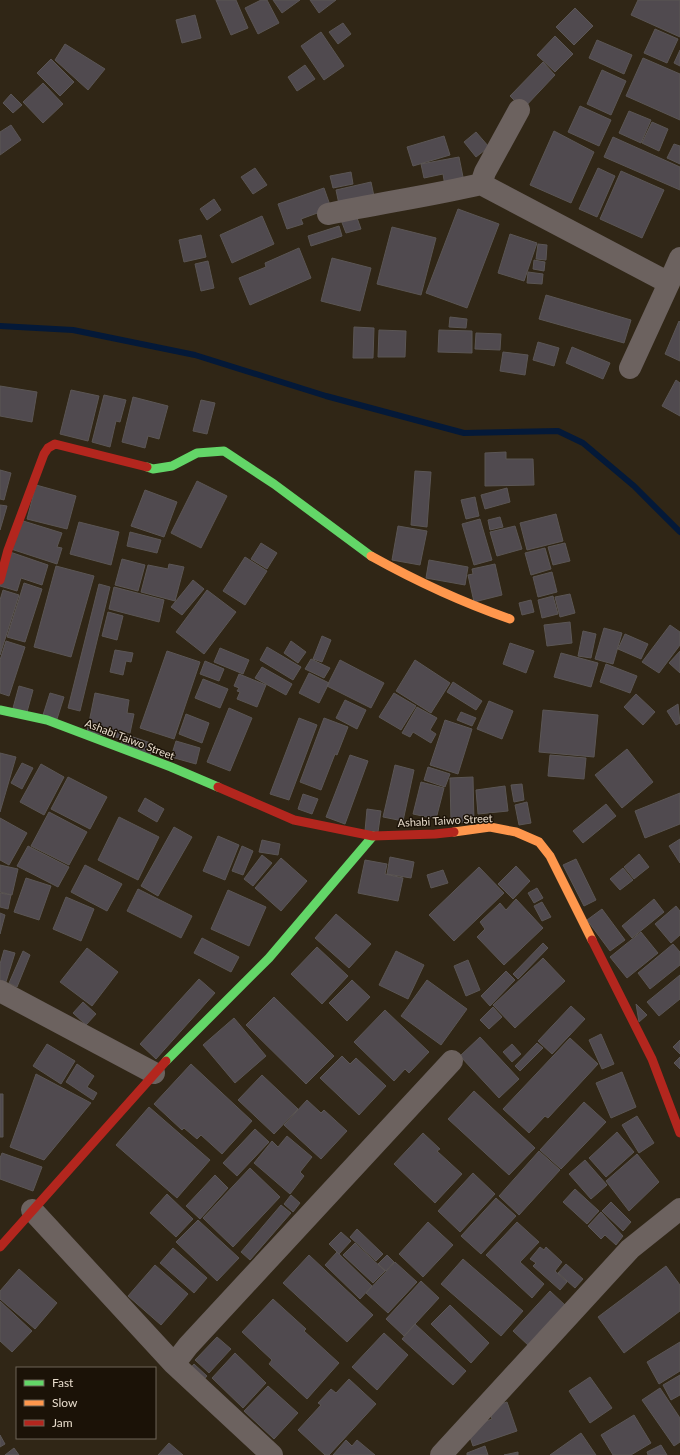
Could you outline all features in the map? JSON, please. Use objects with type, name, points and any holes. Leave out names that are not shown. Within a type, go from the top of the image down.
[{"type":"street","points":[[481,184],[485,172],[519,110]]},
{"type":"street","points":[[328,214],[427,196],[481,184],[669,283]]},
{"type":"street","points":[[630,368],[680,258]]},
{"type":"street","points":[[0,580],[8,550],[44,454],[48,448],[55,444],[153,469],[172,466],[197,453],[224,451],[274,484],[366,554],[414,580],[473,606],[510,620]]},
{"type":"street","name":"Ashabi Taiwo Street","points":[[0,710],[55,723],[171,767],[294,820],[374,836],[435,834],[490,827],[516,832],[539,842],[550,856],[652,1059],[680,1133]]},
{"type":"street","points":[[0,1247],[154,1073],[269,958],[374,836]]},
{"type":"street","points":[[0,990],[154,1073]]},
{"type":"street","points":[[174,1364],[188,1346],[452,1061]]},
{"type":"street","points":[[442,1455],[630,1249],[680,1209]]},
{"type":"street","points":[[32,1210],[174,1364],[272,1455]]},
{"type":"building","points":[[216,0],[236,0],[248,28],[231,35]]},
{"type":"building","points":[[261,0],[267,0],[279,23],[258,34],[245,8]]},
{"type":"building","points":[[273,0],[300,0],[282,13]]},
{"type":"building","points":[[310,0],[336,0],[319,13]]},
{"type":"building","points":[[638,0],[680,0],[680,37],[631,15]]},
{"type":"building","points":[[575,8],[593,26],[574,45],[556,27]]},
{"type":"building","points":[[195,15],[201,38],[182,43],[176,20]]},
{"type":"building","points":[[343,23],[351,34],[338,44],[329,32]]},
{"type":"building","points":[[655,29],[678,39],[667,63],[644,53]]},
{"type":"building","points":[[321,32],[344,66],[324,80],[301,46]]},
{"type":"building","points":[[555,36],[573,54],[555,72],[537,55]]},
{"type":"building","points":[[597,40],[632,55],[624,74],[589,58]]},
{"type":"building","points":[[65,44],[105,69],[88,90],[55,60]]},
{"type":"building","points":[[680,50],[680,66],[674,63]]},
{"type":"building","points":[[643,58],[680,74],[680,120],[626,96]]},
{"type":"building","points":[[51,59],[74,82],[60,96],[37,73]]},
{"type":"building","points":[[543,62],[555,75],[523,109],[510,96]]},
{"type":"building","points":[[305,65],[315,79],[297,91],[288,77]]},
{"type":"building","points":[[602,70],[626,81],[611,115],[587,104]]},
{"type":"building","points":[[43,83],[63,104],[43,123],[23,102]]},
{"type":"building","points":[[11,94],[22,105],[13,113],[3,103]]},
{"type":"building","points":[[580,106],[611,120],[599,146],[568,132]]},
{"type":"building","points":[[629,111],[651,120],[641,143],[619,133]]},
{"type":"building","points":[[652,122],[668,129],[659,151],[642,143]]},
{"type":"building","points":[[11,125],[21,140],[0,155],[0,132]]},
{"type":"building","points":[[554,131],[594,152],[571,203],[530,185]]},
{"type":"building","points":[[476,132],[489,147],[476,157],[464,142]]},
{"type":"building","points":[[444,136],[450,155],[413,166],[407,147]]},
{"type":"building","points":[[613,137],[680,167],[680,190],[604,157]]},
{"type":"building","points":[[674,144],[680,146],[680,164],[667,158]]},
{"type":"building","points":[[459,157],[464,182],[445,186],[443,174],[424,178],[421,164]]},
{"type":"building","points":[[255,168],[267,185],[253,194],[241,177]]},
{"type":"building","points":[[598,168],[615,176],[597,217],[579,209]]},
{"type":"building","points":[[621,171],[664,190],[642,238],[600,219]]},
{"type":"building","points":[[351,172],[353,184],[333,188],[330,176]]},
{"type":"building","points":[[371,182],[375,201],[340,209],[336,190]]},
{"type":"building","points":[[324,188],[331,208],[301,219],[303,224],[287,229],[278,204]]},
{"type":"building","points":[[214,199],[221,210],[207,220],[200,209]]},
{"type":"building","points":[[458,209],[499,224],[467,308],[426,293]]},
{"type":"building","points":[[356,215],[361,229],[346,233],[341,220]]},
{"type":"building","points":[[262,216],[274,244],[232,263],[220,235]]},
{"type":"building","points":[[339,226],[342,236],[311,246],[308,236]]},
{"type":"building","points":[[392,227],[436,238],[421,295],[377,284]]},
{"type":"building","points":[[510,234],[537,243],[524,281],[498,273]]},
{"type":"building","points":[[201,235],[206,257],[184,262],[179,240]]},
{"type":"building","points":[[538,244],[547,245],[546,260],[536,259]]},
{"type":"building","points":[[299,248],[311,278],[250,305],[239,278],[266,267],[265,263]]},
{"type":"building","points":[[332,258],[371,268],[360,311],[321,301]]},
{"type":"building","points":[[534,260],[545,262],[544,271],[533,269]]},
{"type":"building","points":[[208,261],[214,288],[201,291],[195,264]]},
{"type":"building","points":[[528,272],[543,274],[542,284],[527,283]]},
{"type":"building","points":[[546,295],[631,320],[624,343],[539,319]]},
{"type":"building","points":[[450,317],[467,319],[466,328],[449,327]]},
{"type":"building","points":[[679,321],[680,322],[680,361],[665,354]]},
{"type":"building","points":[[354,327],[374,328],[373,358],[353,358]]},
{"type":"building","points":[[379,330],[406,331],[405,357],[378,357]]},
{"type":"building","points":[[439,330],[472,331],[472,353],[438,352]]},
{"type":"building","points":[[476,333],[501,334],[500,350],[475,349]]},
{"type":"building","points":[[538,342],[559,348],[554,366],[533,360]]},
{"type":"building","points":[[572,347],[610,363],[603,379],[566,363]]},
{"type":"building","points":[[503,352],[528,355],[525,375],[500,371]]},
{"type":"building","points":[[676,380],[680,383],[680,416],[662,406]]},
{"type":"building","points":[[0,386],[37,392],[32,422],[0,416]]},
{"type":"building","points":[[71,390],[99,396],[88,441],[60,434]]},
{"type":"building","points":[[104,395],[126,400],[120,422],[116,421],[110,447],[92,442]]},
{"type":"building","points":[[133,397],[168,406],[159,439],[148,436],[145,448],[122,442]]},
{"type":"building","points":[[201,400],[215,403],[207,434],[193,431]]},
{"type":"building","points":[[506,452],[506,459],[533,459],[534,485],[485,486],[485,453]]},
{"type":"building","points":[[0,470],[11,473],[4,500],[0,499]]},
{"type":"building","points":[[415,471],[431,472],[427,527],[411,525]]},
{"type":"building","points":[[197,481],[227,496],[201,548],[171,533]]},
{"type":"building","points":[[36,485],[76,496],[67,529],[27,519]]},
{"type":"building","points":[[507,488],[510,502],[485,509],[481,495]]},
{"type":"building","points":[[145,490],[177,502],[164,537],[131,526]]},
{"type":"building","points":[[475,497],[479,516],[466,519],[461,500]]},
{"type":"building","points":[[0,505],[7,506],[0,530]]},
{"type":"building","points":[[556,514],[563,541],[527,550],[520,523]]},
{"type":"building","points":[[500,517],[503,527],[490,530],[488,520]]},
{"type":"building","points":[[480,519],[492,560],[474,565],[462,524]]},
{"type":"building","points":[[20,520],[62,533],[57,547],[62,548],[57,564],[11,549]]},
{"type":"building","points":[[79,522],[119,532],[111,565],[70,554]]},
{"type":"building","points":[[398,526],[427,531],[420,565],[392,560]]},
{"type":"building","points":[[515,526],[522,549],[497,556],[490,532]]},
{"type":"building","points":[[130,532],[161,540],[157,553],[127,546]]},
{"type":"building","points":[[261,543],[277,553],[267,569],[251,559]]},
{"type":"building","points":[[565,543],[570,561],[553,565],[548,547]]},
{"type":"building","points":[[545,548],[551,569],[531,575],[525,553]]},
{"type":"building","points":[[10,552],[48,565],[42,585],[21,578],[17,591],[0,586]]},
{"type":"building","points":[[245,557],[267,571],[245,605],[223,591]]},
{"type":"building","points":[[122,559],[145,565],[138,591],[115,585]]},
{"type":"building","points":[[429,560],[468,567],[465,585],[426,578]]},
{"type":"building","points":[[169,564],[184,567],[175,601],[141,592],[148,565],[168,569]]},
{"type":"building","points":[[495,564],[502,595],[474,602],[468,575],[473,574],[472,569]]},
{"type":"building","points":[[56,566],[94,576],[71,657],[34,647]]},
{"type":"building","points":[[552,572],[557,592],[538,597],[533,577]]},
{"type":"building","points":[[193,580],[204,589],[182,615],[171,607]]},
{"type":"building","points":[[24,583],[42,589],[25,642],[7,637]]},
{"type":"building","points":[[99,584],[110,587],[80,711],[68,708]]},
{"type":"building","points":[[114,587],[164,600],[159,622],[109,609]]},
{"type":"building","points":[[3,590],[19,595],[0,655],[0,600]]},
{"type":"building","points":[[207,590],[236,612],[204,654],[176,632]]},
{"type":"building","points":[[570,594],[575,613],[560,617],[555,597]]},
{"type":"building","points":[[553,596],[558,614],[542,618],[538,600]]},
{"type":"building","points":[[531,600],[534,612],[522,615],[519,603]]},
{"type":"building","points":[[108,612],[123,616],[117,640],[102,636]]},
{"type":"building","points":[[570,622],[572,643],[547,646],[544,625]]},
{"type":"building","points":[[670,625],[680,632],[680,645],[659,673],[642,662]]},
{"type":"building","points":[[604,628],[622,633],[613,664],[595,659]]},
{"type":"building","points":[[583,631],[596,634],[591,658],[578,656]]},
{"type":"building","points":[[625,634],[648,644],[641,659],[618,649]]},
{"type":"building","points":[[322,636],[331,640],[322,662],[313,659]]},
{"type":"building","points":[[6,641],[25,647],[9,696],[0,693],[0,660]]},
{"type":"building","points":[[291,641],[306,652],[298,663],[284,653]]},
{"type":"building","points":[[510,643],[534,651],[526,673],[503,664]]},
{"type":"building","points":[[267,647],[301,667],[293,680],[260,660]]},
{"type":"building","points":[[220,648],[249,660],[243,674],[214,662]]},
{"type":"building","points":[[115,650],[133,653],[131,662],[126,661],[123,675],[110,672]]},
{"type":"building","points":[[167,651],[200,662],[174,739],[140,728]]},
{"type":"building","points":[[680,651],[680,673],[669,663]]},
{"type":"building","points":[[561,653],[598,663],[591,687],[554,677]]},
{"type":"building","points":[[311,659],[330,668],[324,678],[305,669]]},
{"type":"building","points":[[340,660],[384,683],[371,708],[327,686]]},
{"type":"building","points":[[415,660],[450,683],[431,713],[396,691]]},
{"type":"building","points":[[205,661],[224,669],[219,681],[200,674]]},
{"type":"building","points":[[606,664],[637,676],[630,693],[600,682]]},
{"type":"building","points":[[262,667],[292,684],[286,695],[255,678]]},
{"type":"building","points":[[309,673],[329,683],[319,703],[299,693]]},
{"type":"building","points":[[239,674],[266,685],[257,707],[237,699],[240,692],[237,691],[239,688],[234,686]]},
{"type":"building","points":[[203,679],[228,689],[220,708],[195,698]]},
{"type":"building","points":[[453,682],[482,701],[476,710],[447,692]]},
{"type":"building","points":[[19,686],[33,690],[27,712],[13,708]]},
{"type":"building","points":[[50,693],[64,697],[57,719],[43,715]]},
{"type":"building","points":[[95,693],[129,700],[127,713],[134,714],[130,733],[123,731],[121,738],[87,732]]},
{"type":"building","points":[[394,693],[416,706],[401,730],[379,717]]},
{"type":"building","points":[[636,694],[655,712],[643,725],[624,707]]},
{"type":"building","points":[[345,700],[366,710],[357,729],[336,718]]},
{"type":"building","points":[[489,701],[513,711],[502,739],[477,729]]},
{"type":"building","points":[[678,704],[680,723],[676,725],[667,711]]},
{"type":"building","points":[[417,707],[437,718],[430,730],[436,734],[431,743],[413,732],[410,737],[402,733]]},
{"type":"building","points":[[229,708],[252,718],[230,771],[207,762]]},
{"type":"building","points":[[543,710],[598,715],[594,757],[539,752]]},
{"type":"building","points":[[461,712],[476,718],[472,726],[457,720]]},
{"type":"building","points":[[186,714],[209,723],[202,743],[179,734]]},
{"type":"building","points":[[299,718],[317,725],[289,800],[270,794]]},
{"type":"building","points":[[324,718],[348,727],[337,755],[335,754],[321,790],[300,782]]},
{"type":"building","points":[[445,720],[472,729],[458,774],[430,765]]},
{"type":"building","points":[[124,734],[154,744],[150,755],[120,746]]},
{"type":"building","points":[[176,741],[200,748],[196,764],[171,757]]},
{"type":"building","points":[[627,749],[653,782],[622,808],[595,775]]},
{"type":"building","points":[[0,753],[16,757],[0,812]]},
{"type":"building","points":[[350,755],[368,761],[345,824],[326,817]]},
{"type":"building","points":[[550,755],[586,758],[584,779],[548,776]]},
{"type":"building","points":[[22,763],[33,768],[22,789],[11,783]]},
{"type":"building","points":[[41,764],[64,777],[44,815],[20,802]]},
{"type":"building","points":[[395,765],[414,770],[403,821],[383,817]]},
{"type":"building","points":[[428,767],[450,774],[445,787],[424,780]]},
{"type":"building","points":[[68,777],[107,797],[90,829],[51,809]]},
{"type":"building","points":[[473,777],[474,822],[451,823],[450,778]]},
{"type":"building","points":[[421,782],[444,788],[436,819],[413,814]]},
{"type":"building","points":[[522,784],[524,800],[514,802],[511,785]]},
{"type":"building","points":[[505,786],[508,811],[478,814],[476,790]]},
{"type":"building","points":[[680,793],[680,824],[645,838],[635,811]]},
{"type":"building","points":[[303,794],[318,799],[312,814],[298,809]]},
{"type":"building","points":[[145,798],[164,809],[157,822],[138,811]]},
{"type":"building","points":[[527,802],[531,823],[519,825],[515,805]]},
{"type":"building","points":[[606,804],[616,816],[583,843],[573,831]]},
{"type":"building","points":[[367,809],[381,811],[378,832],[365,831]]},
{"type":"building","points":[[49,812],[87,832],[69,865],[31,846]]},
{"type":"building","points":[[119,817],[159,837],[138,880],[98,860]]},
{"type":"building","points":[[0,818],[27,833],[9,865],[0,860]]},
{"type":"building","points":[[174,827],[192,837],[158,896],[141,886]]},
{"type":"building","points":[[218,836],[239,845],[225,880],[203,871]]},
{"type":"building","points":[[680,839],[680,863],[669,846]]},
{"type":"building","points":[[262,840],[280,844],[278,855],[259,852]]},
{"type":"building","points":[[28,846],[69,867],[58,887],[17,866]]},
{"type":"building","points":[[242,846],[253,851],[243,875],[232,871]]},
{"type":"building","points":[[639,854],[649,867],[634,879],[624,867]]},
{"type":"building","points":[[262,855],[272,863],[253,886],[244,879]]},
{"type":"building","points":[[390,857],[414,862],[411,878],[387,874]]},
{"type":"building","points":[[281,858],[307,881],[281,911],[255,888]]},
{"type":"building","points":[[576,859],[596,900],[584,906],[563,865]]},
{"type":"building","points":[[365,860],[387,864],[385,874],[403,878],[398,901],[358,893]]},
{"type":"building","points":[[0,865],[18,869],[12,895],[0,892]]},
{"type":"building","points":[[85,865],[122,884],[107,911],[71,892]]},
{"type":"building","points":[[516,866],[530,881],[513,899],[498,884]]},
{"type":"building","points":[[479,867],[504,893],[454,941],[429,915]]},
{"type":"building","points":[[623,868],[633,880],[620,890],[610,879]]},
{"type":"building","points":[[443,870],[448,883],[431,888],[427,875]]},
{"type":"building","points":[[26,878],[51,886],[39,920],[14,912]]},
{"type":"building","points":[[537,888],[543,898],[534,903],[528,893]]},
{"type":"building","points":[[138,889],[192,916],[181,938],[127,911]]},
{"type":"building","points":[[228,890],[266,907],[249,946],[211,929]]},
{"type":"building","points":[[0,893],[11,895],[8,909],[0,907]]},
{"type":"building","points":[[66,897],[94,909],[81,941],[53,929]]},
{"type":"building","points":[[516,899],[543,928],[504,965],[477,937],[485,929],[480,922],[500,903],[506,910]]},
{"type":"building","points":[[654,899],[664,912],[632,938],[622,926]]},
{"type":"building","points":[[542,902],[551,917],[542,921],[534,906]]},
{"type":"building","points":[[676,906],[680,911],[680,935],[671,943],[655,924]]},
{"type":"building","points":[[602,909],[625,940],[610,951],[587,920]]},
{"type":"building","points":[[0,913],[5,915],[0,934]]},
{"type":"building","points":[[336,914],[371,944],[349,968],[315,938]]},
{"type":"building","points":[[641,932],[658,953],[627,978],[610,957]]},
{"type":"building","points":[[202,938],[239,957],[231,972],[194,953]]},
{"type":"building","points":[[543,943],[548,948],[518,979],[513,974]]},
{"type":"building","points":[[673,944],[680,952],[680,965],[650,989],[638,973]]},
{"type":"building","points":[[317,947],[348,976],[322,1004],[291,974]]},
{"type":"building","points":[[87,948],[118,972],[92,1006],[60,982]]},
{"type":"building","points":[[4,950],[15,953],[5,985],[0,984],[0,964]]},
{"type":"building","points":[[23,951],[30,955],[17,987],[9,983]]},
{"type":"building","points":[[396,951],[424,965],[408,999],[379,985]]},
{"type":"building","points":[[543,958],[565,981],[515,1028],[493,1005]]},
{"type":"building","points":[[468,960],[480,990],[466,996],[454,966]]},
{"type":"building","points":[[506,971],[515,980],[490,1006],[481,996]]},
{"type":"building","points":[[680,975],[680,999],[659,1016],[647,1002]]},
{"type":"building","points":[[199,979],[215,993],[156,1059],[140,1044]]},
{"type":"building","points":[[352,980],[370,997],[347,1021],[329,1003]]},
{"type":"building","points":[[427,980],[467,1009],[441,1045],[401,1016]]},
{"type":"building","points":[[274,997],[334,1056],[306,1084],[246,1025]]},
{"type":"building","points":[[83,1002],[96,1014],[86,1025],[73,1013]]},
{"type":"building","points":[[636,1004],[647,1015],[639,1022]]},
{"type":"building","points":[[571,1006],[585,1019],[552,1054],[538,1041]]},
{"type":"building","points":[[493,1007],[502,1017],[489,1029],[480,1020]]},
{"type":"building","points":[[385,1010],[429,1052],[409,1073],[405,1069],[394,1081],[354,1042]]},
{"type":"building","points":[[234,1018],[266,1056],[235,1083],[203,1045]]},
{"type":"building","points":[[601,1034],[614,1064],[602,1069],[589,1040]]},
{"type":"building","points":[[480,1037],[519,1079],[499,1098],[460,1056]]},
{"type":"building","points":[[570,1038],[598,1064],[548,1118],[545,1116],[529,1133],[503,1109]]},
{"type":"building","points":[[680,1040],[680,1054],[673,1047]]},
{"type":"building","points":[[537,1043],[543,1048],[520,1071],[515,1066]]},
{"type":"building","points":[[47,1044],[75,1061],[61,1084],[33,1066]]},
{"type":"building","points":[[512,1044],[521,1054],[512,1062],[503,1052]]},
{"type":"building","points":[[342,1056],[350,1064],[356,1058],[386,1086],[359,1115],[320,1078]]},
{"type":"building","points":[[680,1057],[680,1069],[674,1063]]},
{"type":"building","points":[[77,1064],[94,1076],[87,1087],[97,1093],[93,1100],[66,1082]]},
{"type":"building","points":[[191,1064],[252,1121],[222,1154],[201,1135],[197,1139],[184,1128],[182,1130],[154,1104]]},
{"type":"building","points":[[622,1072],[636,1107],[611,1118],[596,1083]]},
{"type":"building","points":[[36,1074],[91,1103],[44,1160],[10,1147]]},
{"type":"building","points":[[262,1075],[298,1109],[274,1134],[238,1100]]},
{"type":"building","points":[[474,1091],[535,1148],[509,1175],[448,1119]]},
{"type":"building","points":[[0,1094],[3,1094],[3,1137],[0,1137]]},
{"type":"building","points":[[307,1100],[321,1113],[324,1110],[347,1131],[321,1159],[284,1125]]},
{"type":"building","points":[[584,1102],[606,1122],[561,1169],[540,1150]]},
{"type":"building","points":[[149,1107],[210,1160],[177,1198],[116,1145]]},
{"type":"building","points":[[637,1116],[654,1143],[639,1153],[622,1125]]},
{"type":"building","points":[[255,1129],[269,1142],[237,1176],[223,1163]]},
{"type":"building","points":[[617,1132],[634,1152],[606,1177],[589,1158]]},
{"type":"building","points":[[423,1133],[440,1149],[437,1151],[462,1174],[435,1203],[394,1164]]},
{"type":"building","points":[[287,1136],[312,1157],[300,1172],[304,1176],[290,1194],[254,1163],[272,1141],[278,1147]]},
{"type":"building","points":[[539,1151],[560,1170],[519,1215],[499,1196]]},
{"type":"building","points":[[2,1153],[42,1167],[33,1191],[0,1179],[0,1158]]},
{"type":"building","points":[[637,1154],[659,1182],[629,1211],[606,1181]]},
{"type":"building","points":[[585,1160],[607,1185],[591,1199],[569,1174]]},
{"type":"building","points":[[250,1168],[280,1197],[233,1247],[203,1218]]},
{"type":"building","points":[[473,1173],[495,1194],[460,1232],[438,1211]]},
{"type":"building","points":[[215,1175],[228,1188],[200,1219],[186,1206]]},
{"type":"building","points":[[575,1189],[599,1211],[587,1224],[563,1202]]},
{"type":"building","points":[[167,1194],[193,1219],[176,1237],[150,1213]]},
{"type":"building","points":[[291,1195],[300,1203],[293,1212],[284,1204]]},
{"type":"building","points":[[496,1198],[516,1216],[481,1254],[461,1236]]},
{"type":"building","points":[[611,1202],[631,1222],[623,1231],[602,1211]]},
{"type":"building","points":[[281,1205],[291,1213],[250,1260],[241,1252]]},
{"type":"building","points":[[601,1212],[623,1236],[616,1245],[605,1235],[601,1239],[588,1226]]},
{"type":"building","points":[[198,1220],[239,1258],[217,1281],[176,1242]]},
{"type":"building","points":[[428,1222],[453,1245],[423,1277],[399,1254]]},
{"type":"building","points":[[517,1222],[539,1242],[520,1262],[544,1284],[532,1298],[486,1255]]},
{"type":"building","points":[[357,1229],[383,1254],[376,1261],[350,1237]]},
{"type":"building","points":[[341,1232],[351,1241],[339,1254],[329,1244]]},
{"type":"building","points":[[355,1243],[385,1271],[373,1283],[343,1255]]},
{"type":"building","points":[[540,1247],[544,1250],[546,1247],[562,1262],[555,1271],[567,1282],[560,1290],[533,1266],[536,1263],[530,1259]]},
{"type":"building","points":[[173,1248],[207,1278],[194,1293],[160,1263]]},
{"type":"building","points":[[337,1252],[372,1286],[360,1299],[325,1265]]},
{"type":"building","points":[[309,1255],[373,1315],[347,1342],[283,1283]]},
{"type":"building","points":[[387,1255],[394,1262],[386,1271],[378,1264]]},
{"type":"building","points":[[463,1259],[523,1311],[501,1336],[441,1284]]},
{"type":"building","points":[[395,1262],[417,1282],[388,1313],[366,1293]]},
{"type":"building","points":[[566,1264],[583,1279],[575,1288],[558,1273]]},
{"type":"building","points":[[155,1265],[188,1294],[161,1325],[128,1296]]},
{"type":"building","points":[[666,1266],[680,1285],[680,1311],[624,1353],[598,1317]]},
{"type":"building","points":[[19,1269],[57,1303],[35,1329],[0,1299],[0,1291]]},
{"type":"building","points":[[421,1281],[439,1298],[404,1336],[386,1319]]},
{"type":"building","points":[[550,1291],[566,1306],[529,1346],[513,1331]]},
{"type":"building","points":[[273,1299],[306,1329],[304,1331],[339,1363],[307,1399],[269,1364],[272,1360],[242,1332]]},
{"type":"building","points":[[0,1301],[32,1331],[12,1352],[0,1341]]},
{"type":"building","points":[[450,1305],[489,1343],[471,1363],[431,1324]]},
{"type":"building","points":[[415,1324],[466,1371],[453,1385],[402,1339]]},
{"type":"building","points":[[384,1333],[408,1355],[377,1390],[352,1367]]},
{"type":"building","points":[[217,1337],[231,1349],[209,1373],[195,1360]]},
{"type":"building","points":[[680,1342],[680,1371],[659,1384],[647,1362]]},
{"type":"building","points":[[235,1353],[266,1383],[243,1408],[212,1378]]},
{"type":"building","points":[[194,1364],[207,1376],[198,1386],[185,1374]]},
{"type":"building","points":[[680,1375],[680,1395],[671,1400],[663,1385]]},
{"type":"building","points":[[590,1377],[612,1408],[590,1423],[569,1391]]},
{"type":"building","points":[[349,1379],[376,1404],[329,1455],[325,1455],[298,1430],[321,1405],[318,1403],[331,1389],[336,1393]]},
{"type":"building","points":[[268,1386],[298,1413],[274,1439],[244,1411]]},
{"type":"building","points":[[660,1388],[680,1418],[680,1442],[674,1446],[642,1400]]},
{"type":"building","points":[[507,1402],[517,1431],[473,1446],[467,1428],[492,1419],[488,1408]]},
{"type":"building","points":[[634,1415],[651,1443],[631,1455],[613,1455],[601,1435]]},
{"type":"building","points":[[581,1433],[596,1455],[550,1455]]},
{"type":"building","points":[[0,1435],[5,1444],[0,1447]]},
{"type":"building","points":[[346,1440],[352,1446],[357,1440],[375,1455],[333,1455]]},
{"type":"building","points":[[169,1443],[183,1455],[158,1455]]},
{"type":"building","points":[[661,1445],[667,1455],[648,1455],[647,1452]]},
{"type":"building","points":[[485,1446],[488,1455],[467,1455],[467,1453]]},
{"type":"building","points":[[14,1448],[19,1455],[5,1455]]},
{"type":"building","points":[[518,1452],[518,1455],[504,1455]]},
{"type":"waterway","points":[[0,326],[73,330],[195,355],[326,396],[464,433],[558,431],[583,443],[634,486],[680,532]]},
{"type":"traffic: fast","points":[[147,467],[153,469],[172,466],[197,453],[224,451],[274,484],[371,556]]},
{"type":"traffic: fast","points":[[0,710],[47,720],[171,767],[218,787]]},
{"type":"traffic: fast","points":[[166,1061],[269,958],[373,836]]},
{"type":"traffic: slow","points":[[371,556],[405,574],[474,606],[510,619]]},
{"type":"traffic: slow","points":[[454,832],[490,827],[516,832],[539,842],[550,856],[592,940]]},
{"type":"traffic: jam","points":[[0,580],[8,550],[44,454],[48,448],[55,444],[147,467]]},
{"type":"traffic: jam","points":[[218,787],[294,820],[373,836],[454,832]]},
{"type":"traffic: jam","points":[[592,940],[652,1059],[680,1133]]},
{"type":"traffic: jam","points":[[0,1247],[166,1061]]}]
